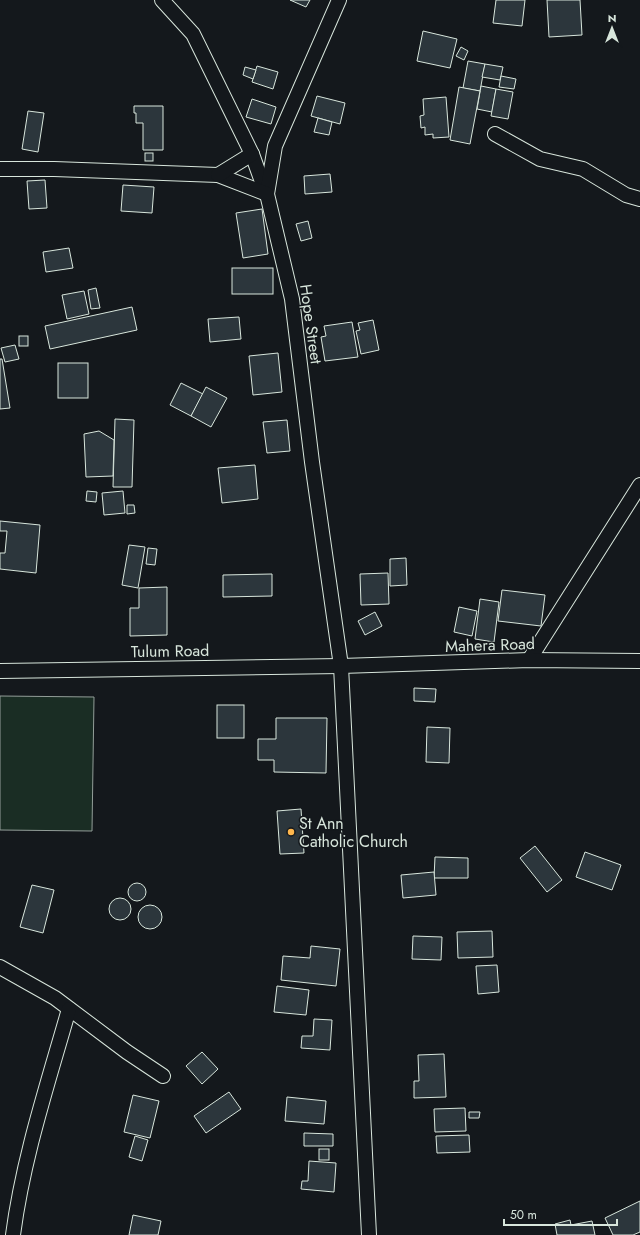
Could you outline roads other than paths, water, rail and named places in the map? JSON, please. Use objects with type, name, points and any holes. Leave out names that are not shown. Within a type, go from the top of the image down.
[{"type":"street","points":[[162,0],[193,34],[252,154],[267,194]]},
{"type":"street","name":"Hope Street","points":[[339,0],[275,146],[267,194],[292,299],[312,462],[341,666],[369,1235]]},
{"type":"street","points":[[495,134],[540,159],[583,169],[626,195],[640,199]]},
{"type":"street","points":[[218,175],[252,154]]},
{"type":"street","points":[[0,169],[54,169],[218,175],[267,194]]},
{"type":"street","points":[[529,660],[640,485]]},
{"type":"street","name":"Mahera Road","points":[[341,666],[529,660],[640,661]]},
{"type":"street","name":"Tulum Road","points":[[0,671],[341,666]]},
{"type":"street","points":[[0,967],[55,998],[127,1052],[163,1076]]},
{"type":"street","points":[[13,1235],[16,1212],[29,1152],[69,1009]]},
{"type":"place","name":"St Ann Catholic Church","points":[[291,832]]}]
